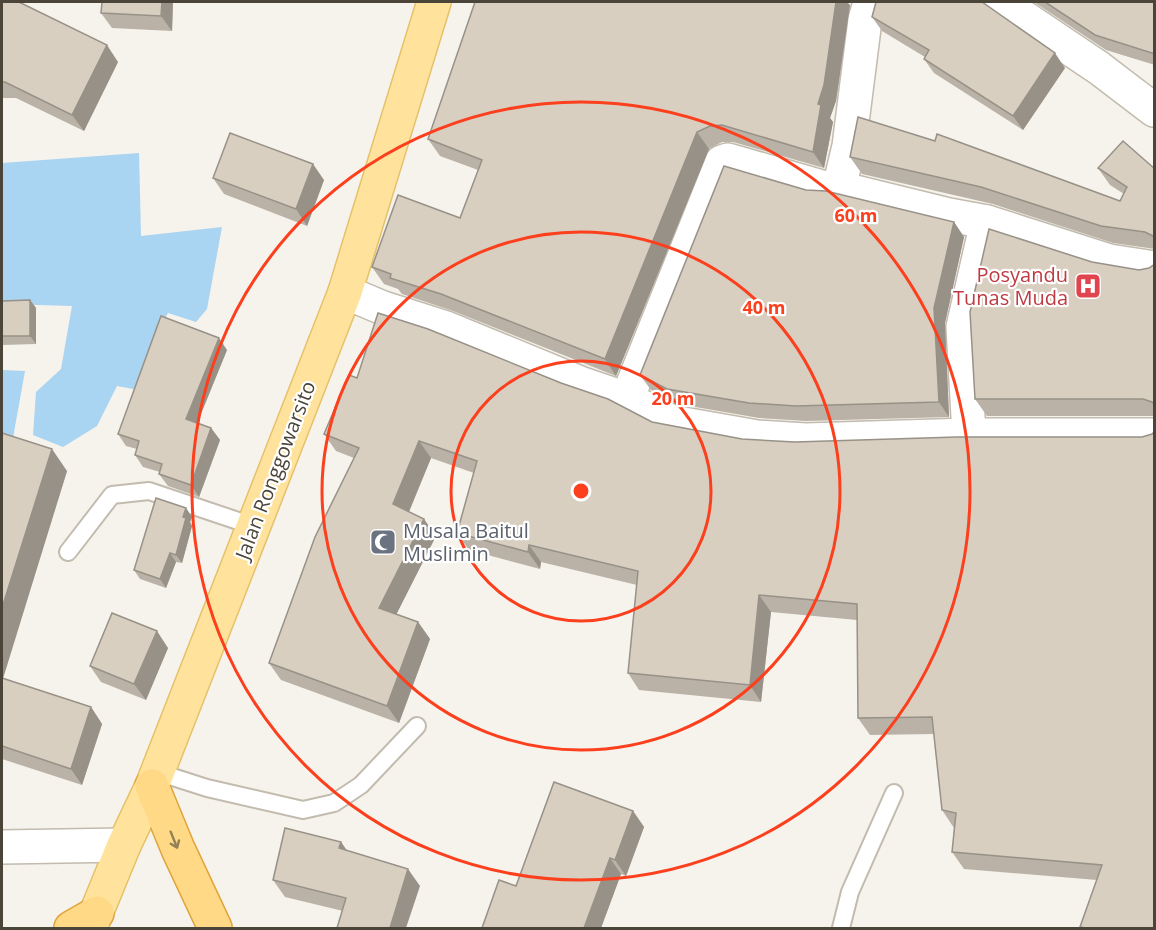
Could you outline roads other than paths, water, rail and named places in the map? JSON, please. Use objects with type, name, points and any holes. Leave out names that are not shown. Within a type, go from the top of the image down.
[{"type":"highway","points":[[154,779],[178,849],[215,928]]},
{"type":"main road","name":"Jalan Ronggowarsito","points":[[86,923],[154,779],[345,292],[434,2]]},
{"type":"street","points":[[839,188],[849,146],[865,20],[870,2]]},
{"type":"street","points":[[1001,2],[1099,68],[1155,110]]},
{"type":"street","points":[[627,399],[722,162],[728,160],[822,187],[839,188],[987,222],[1108,261],[1155,268]]},
{"type":"street","points":[[969,435],[963,327],[987,222]]},
{"type":"street","points":[[345,292],[383,308],[446,328],[579,383],[627,399],[672,422],[757,437],[806,440],[969,435],[1155,435]]},
{"type":"street","points":[[2,848],[124,845]]},
{"type":"lane","points":[[68,552],[112,495],[149,491],[253,526]]},
{"type":"lane","points":[[154,779],[207,788],[303,810],[334,802],[361,785],[417,726]]},
{"type":"lane","points":[[841,928],[850,892],[894,793]]},
{"type":"water","points":[[139,153],[141,236],[222,227],[207,309],[196,322],[168,313],[145,358],[166,395],[117,386],[97,426],[63,447],[33,435],[36,392],[61,369],[72,306],[2,304],[2,163]]},
{"type":"water","points":[[2,370],[25,371],[13,438],[2,440]]},
{"type":"place","name":"Posyandu Tunas Muda","points":[[1088,286]]},
{"type":"place","name":"Musala Baitul Muslimin","points":[[383,542]]}]
